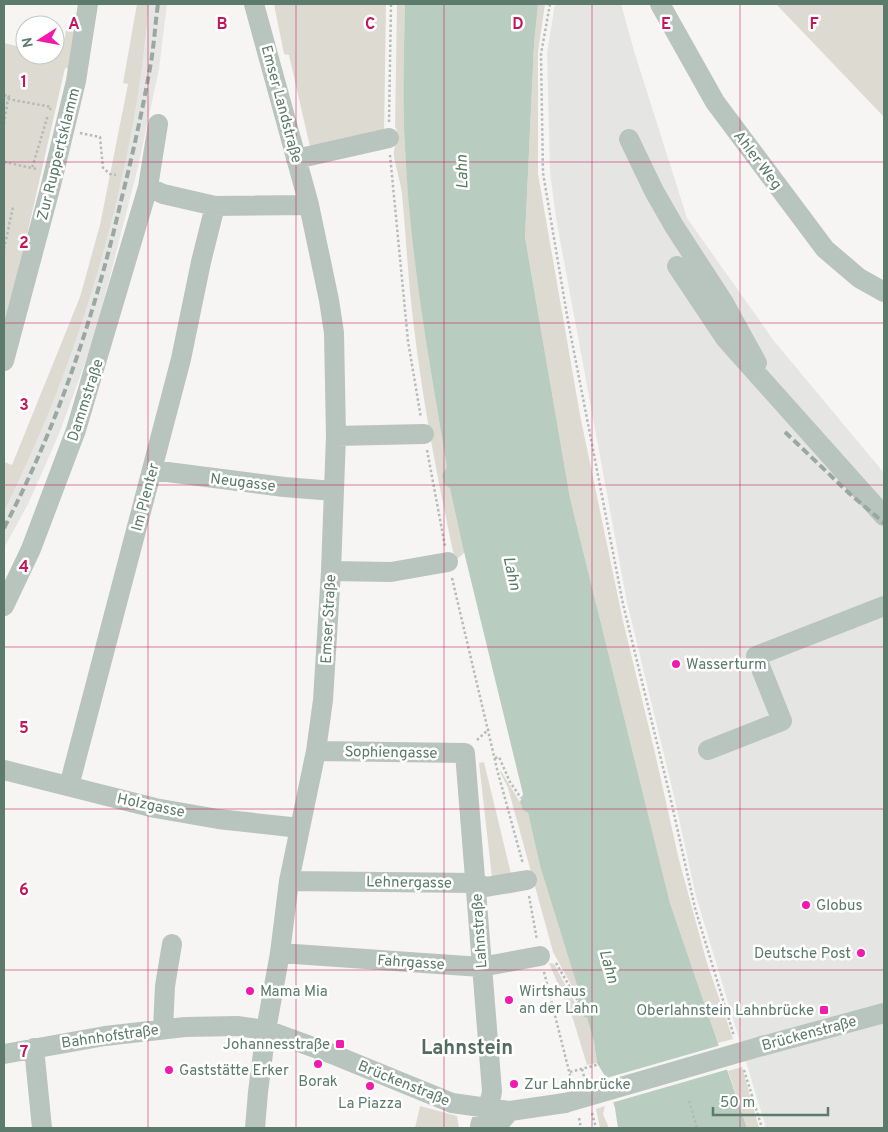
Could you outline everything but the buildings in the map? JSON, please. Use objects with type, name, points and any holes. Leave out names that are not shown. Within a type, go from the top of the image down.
[{"type":"street","name":"Zur Ruppertsklamm","points":[[4,361],[76,81],[88,4]]},
{"type":"street","name":"Emser Landstraße","points":[[254,4],[309,205]]},
{"type":"street","name":"Ahler Weg","points":[[660,4],[715,102],[825,249],[859,278],[884,292]]},
{"type":"street","name":"Dammstraße","points":[[4,606],[53,494],[76,430],[148,188],[158,124]]},
{"type":"street","points":[[296,159],[389,138]]},
{"type":"street","points":[[630,139],[659,200],[724,304],[777,398]]},
{"type":"street","points":[[148,188],[163,194],[215,206],[309,205]]},
{"type":"street","name":"Emser Straße","points":[[255,1128],[266,1030],[280,953],[289,881],[316,751],[326,656],[331,571],[336,436],[334,333],[309,205]]},
{"type":"street","name":"Im Plenter","points":[[69,786],[181,359],[201,262],[215,206]]},
{"type":"street","points":[[677,266],[725,338],[884,516]]},
{"type":"street","points":[[336,436],[424,434]]},
{"type":"street","name":"Neugasse","points":[[152,470],[284,487],[334,490]]},
{"type":"street","points":[[331,571],[391,572],[448,562]]},
{"type":"street","points":[[708,750],[782,720],[756,656],[884,606]]},
{"type":"street","name":"Sophiengasse","points":[[316,751],[465,753]]},
{"type":"street","name":"Lahnstraße","points":[[465,753],[492,1091],[492,1100],[486,1122]]},
{"type":"street","name":"Holzgasse","points":[[4,770],[173,811],[218,819],[300,828]]},
{"type":"street","name":"Lehnergasse","points":[[289,881],[475,883],[486,887],[527,880]]},
{"type":"street","points":[[163,1029],[165,986],[172,944]]},
{"type":"street","name":"Fahrgasse","points":[[280,953],[481,967],[541,958]]},
{"type":"street","name":"Brückenstraße","points":[[217,1026],[237,1026],[266,1030],[332,1054],[435,1097],[465,1105],[486,1122],[510,1111],[572,1101],[884,1013]]},
{"type":"street","name":"Bahnhofstraße","points":[[4,1054],[105,1036],[163,1029],[217,1026]]},
{"type":"street","points":[[34,1048],[42,1128]]},
{"type":"path","points":[[389,138],[391,4]]},
{"type":"path","points":[[550,4],[541,54],[543,173],[568,321],[623,604],[695,908],[734,1036]]},
{"type":"path","points":[[4,95],[9,96],[4,124]]},
{"type":"path","points":[[8,99],[50,107],[32,168]]},
{"type":"path","points":[[64,130],[100,137],[103,168],[110,174],[116,175]]},
{"type":"path","points":[[4,162],[41,170]]},
{"type":"path","points":[[4,249],[13,207]]},
{"type":"path","points":[[495,758],[499,757],[510,782],[521,798]]},
{"type":"path","points":[[578,1001],[552,959],[541,958],[570,1072],[572,1101],[581,1128]]},
{"type":"path","points":[[570,1072],[600,1064]]},
{"type":"path","points":[[742,1064],[762,1128]]},
{"type":"path","points":[[689,1101],[697,1128]]},
{"type":"shaded area","points":[[137,4],[149,4],[142,68],[131,134],[100,264],[80,329],[57,392],[4,512],[4,462],[12,465],[80,297],[100,225],[128,84],[123,83]]},
{"type":"shaded area","points":[[149,4],[167,4],[159,69],[138,167],[95,335],[59,434],[28,504],[4,548],[4,512],[38,438],[70,355],[120,186],[139,85]]},
{"type":"shaded area","points":[[274,4],[386,4],[384,135],[311,151],[289,55],[284,54]]},
{"type":"shaded area","points":[[397,4],[405,4],[404,130],[416,265],[437,409],[465,552],[455,561],[423,394],[410,292],[402,193],[394,156],[397,138],[395,127]]},
{"type":"shaded area","points":[[538,4],[545,4],[538,52],[538,174],[580,415],[623,621],[679,860],[707,963],[733,1039],[718,1043],[670,903],[570,498],[525,237],[534,45]]},
{"type":"shaded area","points":[[555,4],[621,4],[687,218],[774,341],[884,473],[884,1128],[766,1128],[696,896],[627,602],[556,218],[550,172],[547,53]]},
{"type":"shaded area","points":[[776,4],[884,4],[884,117]]},
{"type":"shaded area","points":[[66,30],[80,33],[73,70],[65,68],[19,270],[4,322],[4,43],[15,46],[15,65],[65,65]]},
{"type":"shaded area","points":[[484,762],[511,874],[492,878],[479,763]]},
{"type":"shaded area","points":[[501,771],[523,810],[528,813],[540,866],[579,992],[578,997],[553,952],[508,788]]},
{"type":"shaded area","points":[[549,963],[554,964],[575,1003],[579,1015],[587,1018],[594,1042],[597,1063],[587,1065],[573,1019]]},
{"type":"shaded area","points":[[742,1067],[759,1128],[747,1128],[728,1071]]},
{"type":"shaded area","points":[[420,1106],[457,1116],[459,1128],[415,1128]]},
{"type":"shaded area","points":[[605,1106],[603,1114],[609,1128],[600,1128],[596,1109]]},
{"type":"water","name":"Lahn","points":[[405,4],[538,4],[534,45],[525,237],[570,498],[670,903],[747,1128],[618,1128],[615,1108],[605,1076],[597,1063],[594,1042],[587,1018],[579,1015],[575,1004],[578,1001],[579,992],[540,866],[528,813],[523,810],[520,802],[523,794],[450,488],[444,484],[442,475],[447,467],[421,308],[411,228],[404,112]]},
{"type":"pier","points":[[721,1045],[729,1069],[611,1103],[603,1079]]},
{"type":"railway","points":[[4,528],[58,409],[87,327],[111,243],[140,118],[151,60],[158,4]]},
{"type":"railway","points":[[785,432],[850,494],[884,523]]},
{"type":"place","name":"Wasserturm","points":[[676,664]]},
{"type":"place","name":"Globus","points":[[806,905]]},
{"type":"place","name":"Deutsche Post","points":[[861,953]]},
{"type":"place","name":"Mama Mia","points":[[250,991]]},
{"type":"place","name":"Wirtshaus an der Lahn","points":[[509,1000]]},
{"type":"place","name":"Oberlahnstein Lahnbrücke","points":[[824,1010]]},
{"type":"place","name":"Johannesstraße","points":[[340,1044]]},
{"type":"place","name":"Borak","points":[[318,1064]]},
{"type":"place","name":"Gaststätte Erker","points":[[169,1070]]},
{"type":"place","name":"Zur Lahnbrücke","points":[[514,1084]]},
{"type":"place","name":"La Piazza","points":[[370,1086]]},
{"type":"district","name":"Lahnstein","points":[[467,1047]]}]
